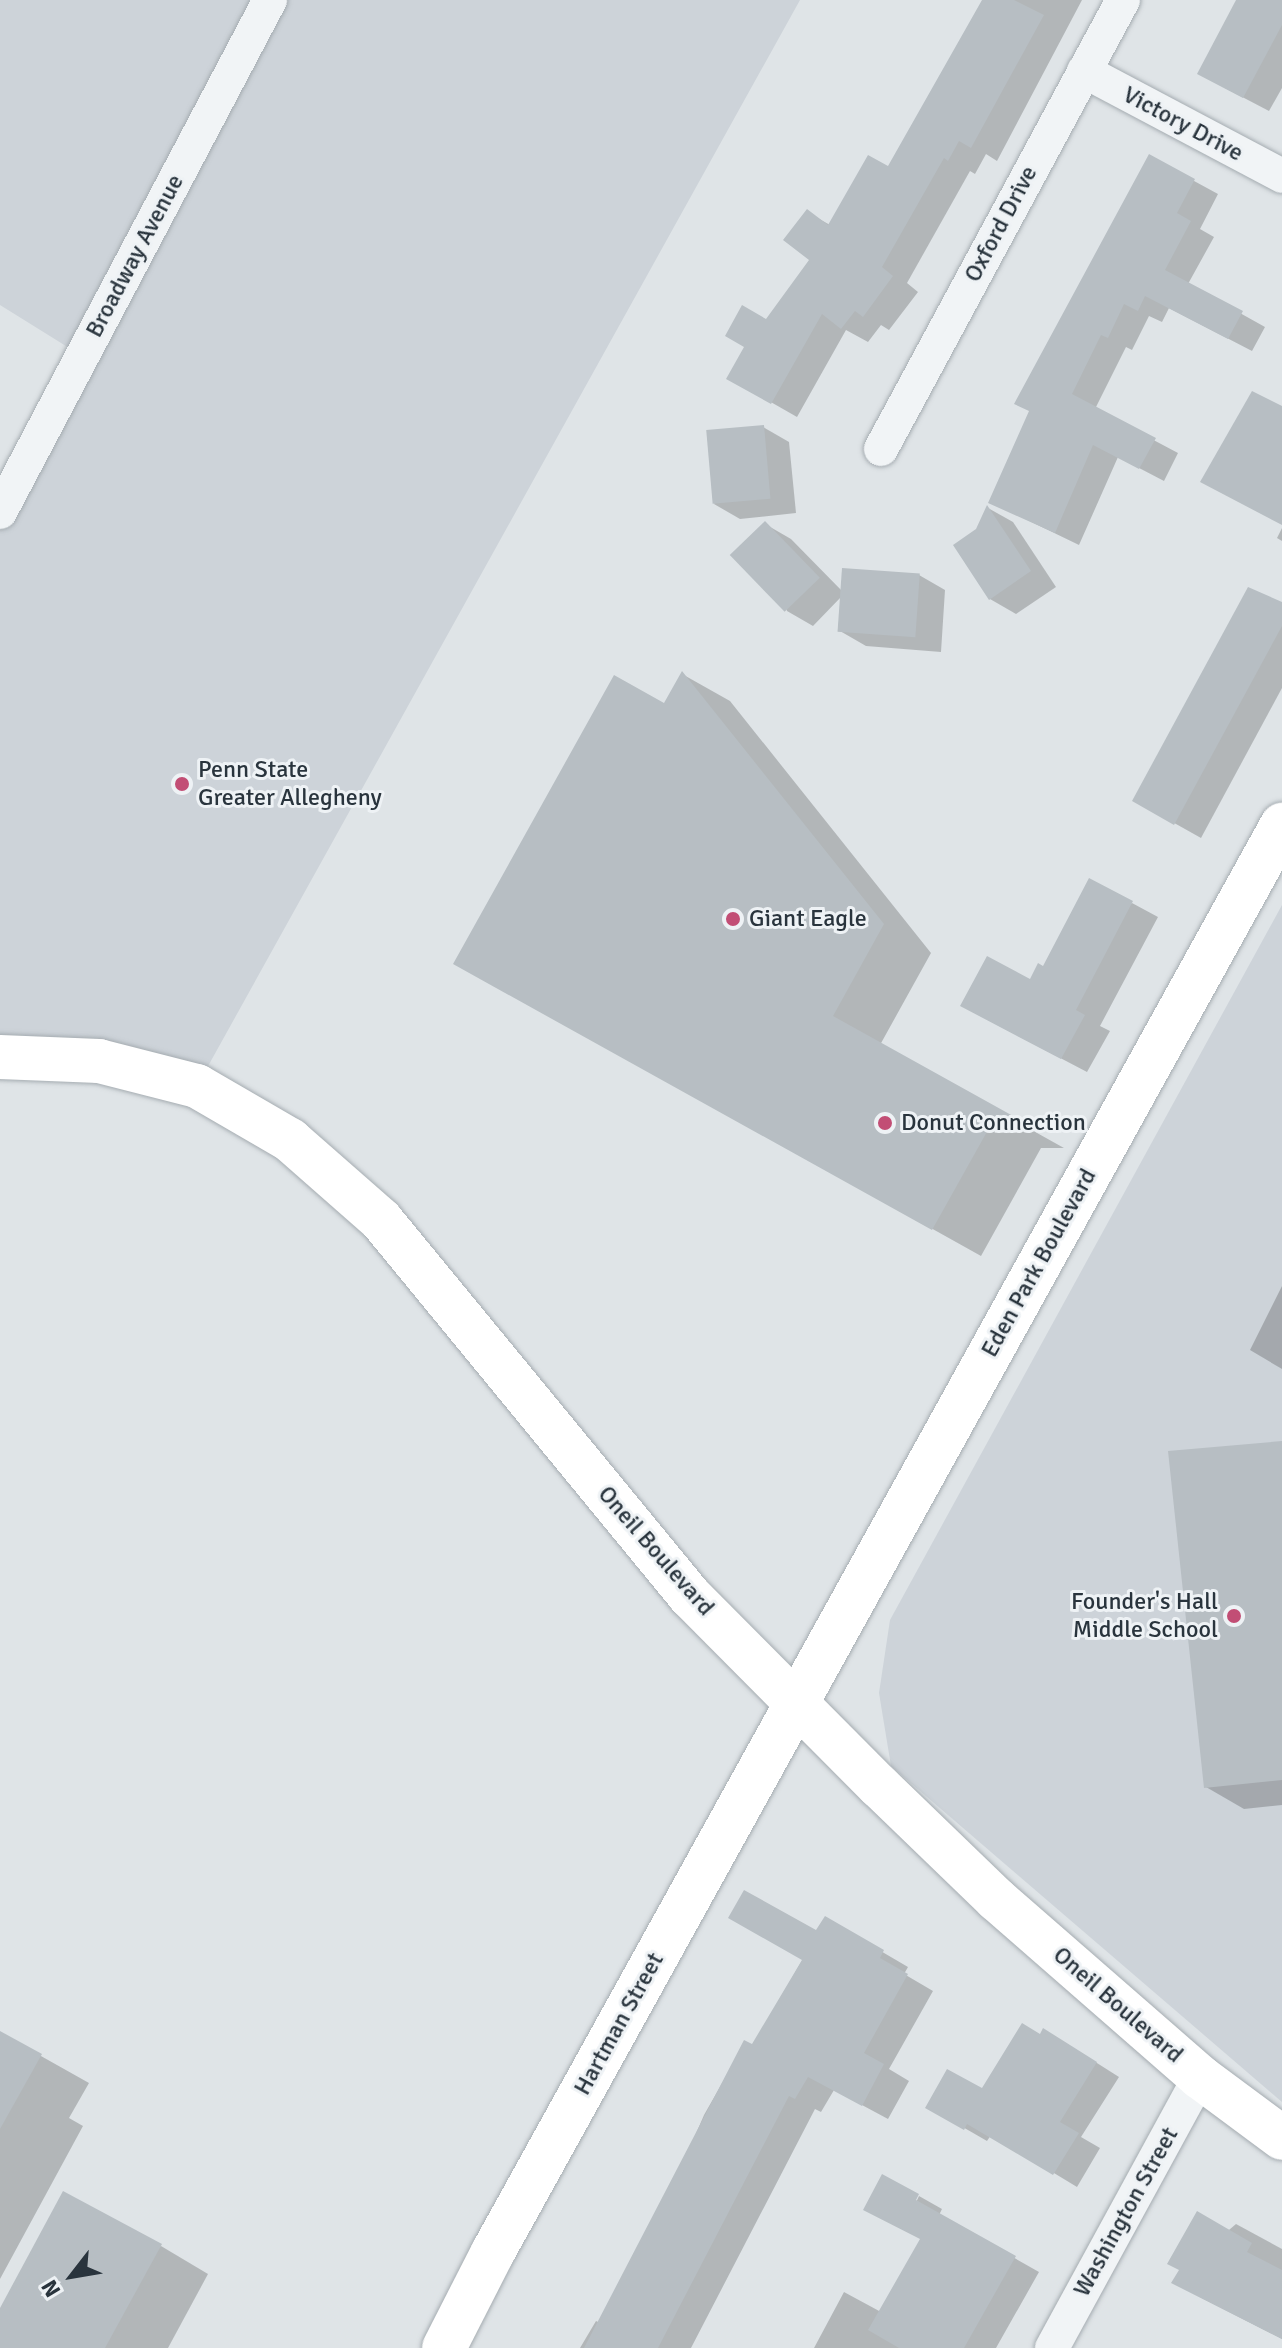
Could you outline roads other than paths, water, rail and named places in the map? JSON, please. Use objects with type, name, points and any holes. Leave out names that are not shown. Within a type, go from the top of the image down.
[{"type":"main road","name":"Eden Park Boulevard","points":[[797,1701],[1282,825]]},
{"type":"main road","name":"Oneil Boulevard","points":[[0,1057],[99,1061],[197,1086],[290,1140],[381,1220],[690,1596],[996,1899],[1200,2077],[1282,2138]]},
{"type":"main road","name":"Hartman Street","points":[[444,2348],[797,1701]]},
{"type":"street","name":"Broadway Avenue","points":[[0,512],[270,0]]},
{"type":"street","name":"Oxford Drive","points":[[881,449],[1123,0]]},
{"type":"street","name":"Victory Drive","points":[[1084,71],[1282,176]]},
{"type":"street","name":"Washington Street","points":[[1052,2348],[1200,2077]]},
{"type":"place","name":"Penn State Greater Allegheny","points":[[182,784]]},
{"type":"place","name":"Giant Eagle","points":[[733,919]]},
{"type":"place","name":"Donut Connection","points":[[885,1123]]},
{"type":"place","name":"Founder's Hall Middle School","points":[[1234,1616]]}]
